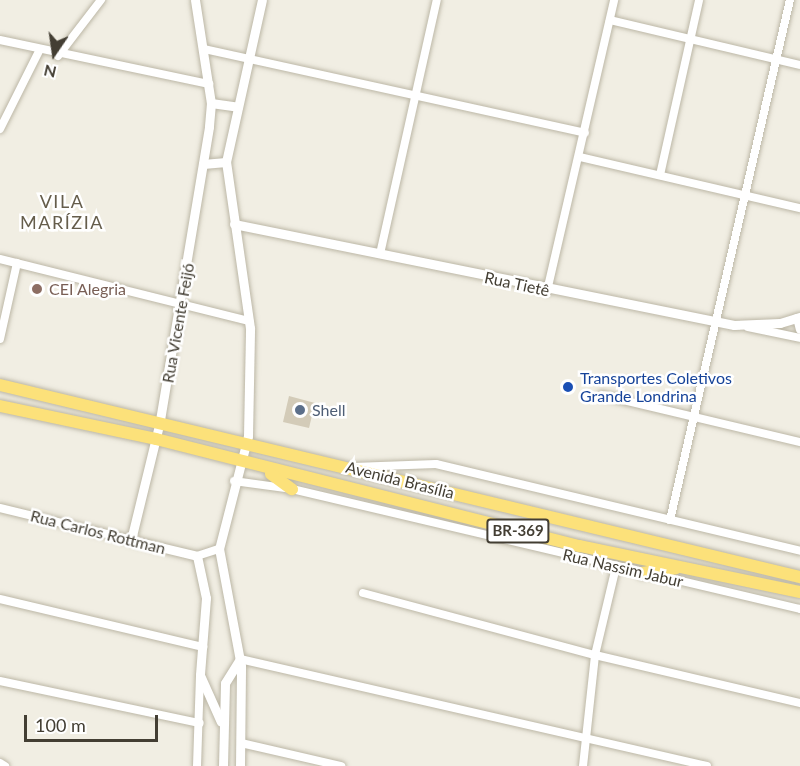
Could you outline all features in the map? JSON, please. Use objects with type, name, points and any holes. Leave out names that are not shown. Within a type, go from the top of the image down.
[{"type":"highway","name":"Avenida Brasília","points":[[0,385],[246,441],[800,577]]},
{"type":"highway","name":"Avenida Brasília","points":[[0,406],[156,439],[266,469],[800,592]]},
{"type":"highway","points":[[266,469],[292,489]]},
{"type":"highway","points":[[642,573],[686,566]]},
{"type":"street","points":[[58,56],[101,0]]},
{"type":"street","name":"Rua Vicente Feijó","points":[[131,540],[160,421],[182,304],[211,103],[195,0]]},
{"type":"street","points":[[240,766],[242,743],[240,659],[219,549],[238,462],[246,441],[249,321],[226,162],[262,0]]},
{"type":"street","points":[[380,254],[437,0]]},
{"type":"street","points":[[547,291],[580,158],[614,0]]},
{"type":"street","points":[[660,175],[699,0]]},
{"type":"street","points":[[670,520],[696,416],[790,0]]},
{"type":"street","points":[[610,20],[800,65]]},
{"type":"street","points":[[0,40],[58,56],[208,84]]},
{"type":"street","points":[[204,49],[585,133]]},
{"type":"street","points":[[0,129],[39,51]]},
{"type":"street","points":[[211,103],[238,107]]},
{"type":"street","points":[[580,158],[800,208]]},
{"type":"street","points":[[203,164],[226,162]]},
{"type":"street","name":"Rua Tietê","points":[[234,224],[547,291],[748,327],[780,323],[798,328]]},
{"type":"street","points":[[0,259],[249,321]]},
{"type":"street","points":[[0,339],[17,263]]},
{"type":"street","points":[[776,334],[780,323]]},
{"type":"street","points":[[748,327],[776,334],[798,328]]},
{"type":"street","points":[[602,394],[800,442]]},
{"type":"street","points":[[348,467],[436,464],[800,551]]},
{"type":"street","name":"Rua Nassim Jabur","points":[[234,481],[292,489],[800,609]]},
{"type":"street","name":"Rua Carlos Rottman","points":[[0,508],[197,556]]},
{"type":"street","points":[[197,766],[200,675],[206,598],[197,556],[219,549]]},
{"type":"street","points":[[583,766],[595,655],[616,567]]},
{"type":"street","points":[[363,592],[595,655],[800,703]]},
{"type":"street","points":[[0,599],[203,647]]},
{"type":"street","points":[[223,766],[221,722],[225,682],[240,659]]},
{"type":"street","points":[[240,659],[707,766]]},
{"type":"street","points":[[200,675],[221,722]]},
{"type":"street","points":[[0,681],[200,723]]},
{"type":"street","points":[[242,743],[341,766]]},
{"type":"street","points":[[0,763],[5,766]]},
{"type":"building","name":"Shell","points":[[289,396],[315,403],[309,428],[283,422]]},
{"type":"place","name":"CEI Alegria","points":[[37,289]]},
{"type":"place","name":"Transportes Coletivos Grande Londrina","points":[[568,387]]},
{"type":"place","name":"Shell","points":[[300,410]]},
{"type":"district","name":"VILA MARÍZIA","points":[[62,212]]}]
